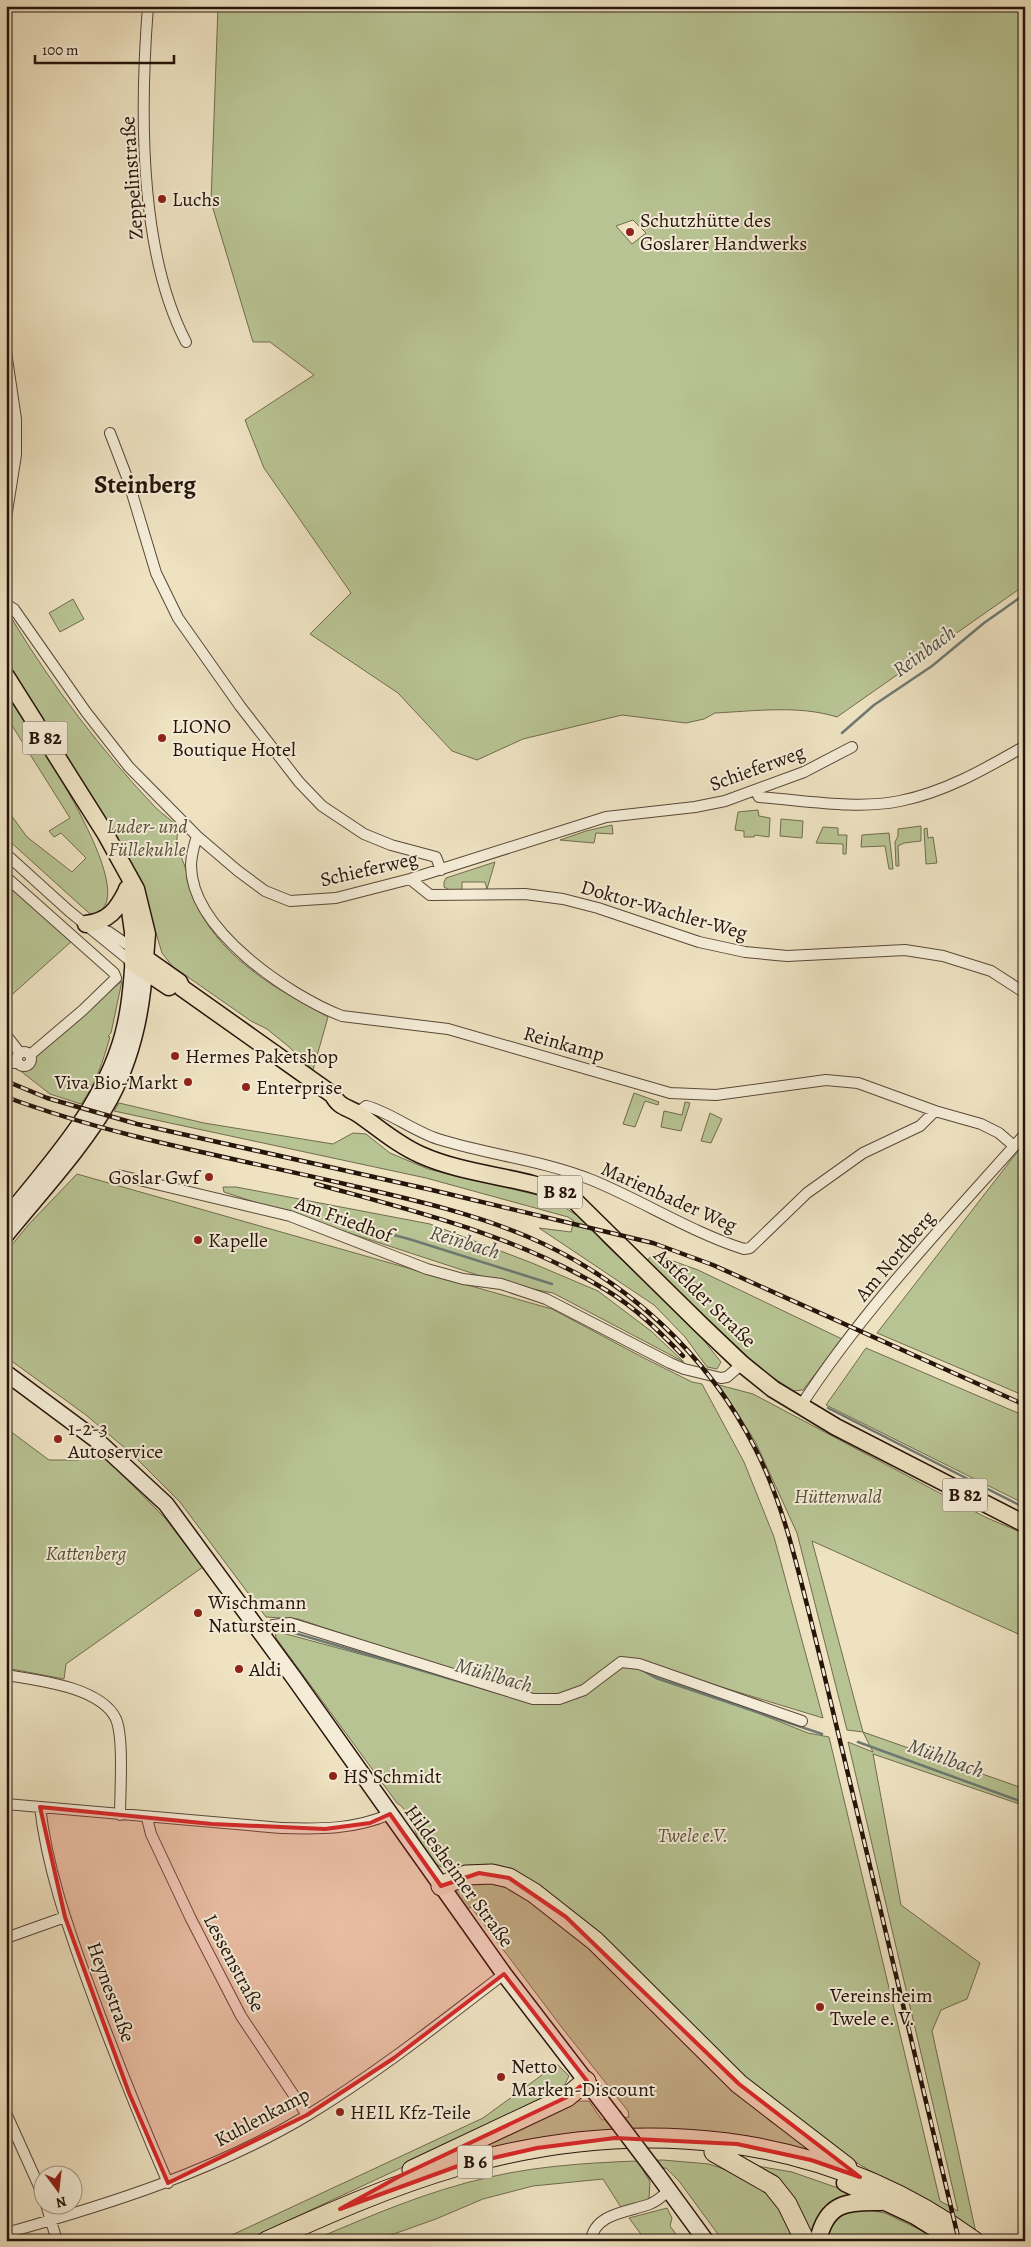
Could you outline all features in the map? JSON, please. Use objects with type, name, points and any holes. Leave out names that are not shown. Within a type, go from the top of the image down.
[{"type":"highway","points":[[441,1886],[466,1875],[479,1873],[509,1878],[534,1893],[595,1941],[738,2084],[852,2180]]},
{"type":"highway","points":[[340,2209],[400,2176],[567,2097],[586,2080]]},
{"type":"highway","name":"B 6","points":[[267,2241],[340,2209],[458,2166],[537,2148],[615,2138],[665,2137],[737,2144],[811,2160],[852,2180],[925,2210],[974,2241]]},
{"type":"highway","name":"B 6","points":[[296,2241],[434,2186],[488,2170],[549,2157],[624,2149],[714,2152],[764,2160],[852,2180]]},
{"type":"highway","points":[[714,2152],[772,2185],[787,2204],[805,2241]]},
{"type":"main road","name":"B 82","points":[[6,676],[101,827],[136,889],[147,934],[139,960]]},
{"type":"main road","name":"B 82","points":[[124,869],[139,960]]},
{"type":"main road","points":[[86,924],[111,916],[118,908],[127,890]]},
{"type":"main road","points":[[6,1218],[41,1176],[101,1092],[119,1048],[139,960]]},
{"type":"main road","points":[[6,1235],[62,1166],[111,1097],[130,1051],[142,999],[139,960]]},
{"type":"main road","name":"Astfelder Straße","points":[[139,960],[179,982],[182,988],[333,1095],[342,1096],[349,1101],[357,1113],[389,1136],[420,1154],[442,1163],[547,1187],[571,1197],[742,1364],[800,1406],[968,1497],[1025,1524]]},
{"type":"main road","name":"Hildesheimer Straße","points":[[6,1373],[99,1442],[166,1504],[263,1635],[504,1974],[670,2190],[706,2241]]},
{"type":"main road","name":"B 6","points":[[852,2180],[955,2241]]},
{"type":"main road","points":[[818,2241],[822,2224],[834,2209],[844,2204],[858,2202],[888,2202]]},
{"type":"street","name":"Zeppelinstraße","points":[[148,6],[144,130],[149,206],[156,261],[162,287],[169,308],[186,342]]},
{"type":"street","points":[[6,352],[16,418],[16,455],[6,518]]},
{"type":"street","points":[[110,433],[128,480],[156,573],[178,618],[240,706],[299,782],[322,806],[364,834],[391,845],[436,858],[441,870]]},
{"type":"street","name":"Schieferweg","points":[[6,604],[14,609],[86,712],[129,767],[197,836],[265,891],[290,901],[336,898],[410,879],[606,817],[695,807],[725,801],[804,772],[852,747]]},
{"type":"street","points":[[756,791],[759,797],[836,802],[898,802],[948,787],[1025,746]]},
{"type":"street","name":"Reinkamp","points":[[197,836],[192,854],[194,881],[204,906],[222,932],[243,954],[273,978],[327,1010],[342,1016],[448,1029],[670,1093],[716,1095],[826,1080],[858,1083],[935,1111],[981,1124],[1000,1133],[1014,1146]]},
{"type":"street","name":"Astfelder Straße","points":[[6,854],[86,924],[109,932],[139,960]]},
{"type":"street","points":[[6,877],[116,976],[115,980],[96,998],[23,1057],[6,1063]]},
{"type":"street","name":"Doktor-Wachler-Weg","points":[[410,879],[430,895],[525,894],[562,899],[598,908],[698,942],[745,952],[788,956],[904,950],[943,956],[991,971],[1025,993]]},
{"type":"street","points":[[6,1035],[23,1057]]},
{"type":"street","name":"Marienbader Weg","points":[[357,1113],[366,1106],[374,1108],[416,1131],[440,1140],[560,1168],[593,1180],[744,1249],[750,1248],[786,1211],[814,1188],[863,1153],[920,1126],[935,1111]]},
{"type":"street","name":"Am Nordberg","points":[[800,1406],[861,1324],[962,1202],[1025,1134]]},
{"type":"street","name":"Am Friedhof","points":[[118,1175],[290,1216],[427,1269],[463,1279],[502,1284],[546,1299],[684,1369],[721,1378],[727,1377],[742,1364]]},
{"type":"street","points":[[263,1635],[273,1625],[290,1623],[533,1699],[559,1699],[584,1690],[620,1662],[639,1664],[802,1721]]},
{"type":"street","points":[[6,1675],[64,1686],[96,1699],[108,1708],[116,1720],[119,1737],[120,1814]]},
{"type":"street","points":[[6,1804],[212,1824],[325,1829],[370,1823],[390,1814]]},
{"type":"street","name":"Heynestraße","points":[[40,1808],[42,1826],[64,1917],[129,2093],[168,2183]]},
{"type":"street","name":"Lessenstraße","points":[[148,1818],[151,1834],[191,1919],[241,2016],[307,2115]]},
{"type":"street","points":[[6,1938],[64,1917]]},
{"type":"street","name":"Kuhlenkamp","points":[[6,2233],[168,2183],[238,2152],[307,2115],[394,2058],[504,1974]]},
{"type":"street","points":[[6,2113],[32,2171]]},
{"type":"street","points":[[591,2241],[597,2225],[605,2219],[653,2203],[670,2190]]},
{"type":"street","points":[[49,2214],[57,2241]]},
{"type":"highlighted area","points":[[40,1807],[212,1824],[325,1829],[370,1823],[390,1814],[441,1886],[479,1873],[509,1878],[566,1917],[739,2084],[860,2177],[811,2160],[737,2144],[615,2138],[537,2148],[458,2166],[340,2209],[400,2176],[567,2097],[587,2081],[504,1974],[394,2058],[307,2115],[168,2183],[129,2093],[65,1917]]},
{"type":"green space","points":[[218,6],[1025,6],[1025,585],[837,717],[808,711],[761,710],[715,713],[704,719],[686,723],[622,715],[523,739],[477,760],[452,751],[398,693],[310,634],[351,593],[264,468],[245,420],[314,375],[270,342],[253,342],[211,202]],"holes":[[[633,220],[646,233],[632,244],[616,226]]]},
{"type":"green space","points":[[73,599],[84,619],[60,632],[49,613]]},
{"type":"green space","name":"Luder- und Füllekuhle","points":[[6,613],[12,619],[61,693],[97,741],[156,808],[179,828],[177,837],[180,855],[193,897],[209,927],[238,959],[254,972],[290,996],[328,1017],[313,1070],[267,1029],[251,1021],[172,966],[162,953],[156,933],[151,930],[6,666]]},
{"type":"green space","points":[[6,694],[57,772],[96,848],[107,881],[106,904],[90,914],[6,838],[6,808],[27,837],[72,872],[86,858],[61,833],[54,837],[49,831],[70,818],[6,716]]},
{"type":"green space","points":[[758,810],[759,816],[770,818],[769,837],[755,835],[754,837],[744,837],[744,831],[735,830],[738,812]]},
{"type":"green space","points":[[781,819],[803,821],[802,838],[780,836]]},
{"type":"green space","points":[[612,825],[613,834],[596,833],[594,843],[560,840],[586,831]]},
{"type":"green space","points":[[921,826],[921,841],[904,843],[898,846],[899,866],[896,866],[895,842],[898,836],[898,829]]},
{"type":"green space","points":[[823,827],[838,828],[838,835],[847,835],[846,854],[843,854],[843,844],[816,843]]},
{"type":"green space","points":[[927,828],[928,838],[933,837],[937,863],[926,864],[924,829]]},
{"type":"green space","points":[[889,833],[893,869],[889,869],[885,846],[861,847],[862,835]]},
{"type":"green space","points":[[495,862],[487,889],[485,882],[462,882],[462,890],[450,890],[444,887],[446,878]]},
{"type":"green space","points":[[6,880],[73,940],[6,1000]]},
{"type":"green space","points":[[122,981],[105,1055],[95,1080],[81,1104],[50,1094],[18,1069]]},
{"type":"green space","points":[[634,1093],[659,1102],[658,1105],[645,1101],[635,1127],[623,1124]]},
{"type":"green space","points":[[685,1102],[690,1103],[681,1131],[661,1127],[664,1111],[682,1115]]},
{"type":"green space","points":[[119,1103],[204,1123],[333,1144],[353,1133],[366,1134],[390,1153],[428,1169],[550,1198],[584,1220],[605,1244],[694,1328],[721,1362],[717,1369],[707,1367],[685,1337],[654,1305],[539,1228],[571,1232],[574,1221],[568,1217],[426,1178],[114,1111]]},
{"type":"green space","points":[[710,1113],[722,1119],[711,1143],[701,1141]]},
{"type":"green space","points":[[1025,1142],[1025,1396],[877,1333]]},
{"type":"green space","points":[[77,1174],[552,1309],[692,1382],[702,1384],[744,1462],[774,1537],[823,1718],[639,1662],[621,1660],[582,1688],[562,1695],[536,1698],[298,1619],[266,1617],[180,1502],[132,1454],[86,1415],[6,1357],[6,1252],[29,1224]]},
{"type":"green space","points":[[223,1187],[236,1187],[430,1224],[532,1263],[598,1291],[651,1331],[684,1362],[553,1293],[502,1283],[224,1192]]},
{"type":"green space","points":[[654,1254],[698,1270],[842,1339],[803,1390],[793,1391],[760,1369],[701,1312],[644,1263]]},
{"type":"green space","name":"Hüttenwald","points":[[866,1348],[1025,1416],[1025,1504],[826,1405]]},
{"type":"green space","name":"Hüttenwald","points":[[719,1385],[753,1394],[985,1517],[1025,1534],[1025,1637],[812,1541],[863,1732],[847,1730],[797,1533],[755,1441]]},
{"type":"green space","name":"Kattenberg","points":[[6,1428],[49,1460],[79,1460],[93,1445],[165,1518],[203,1567],[66,1664],[64,1679],[6,1668]]},
{"type":"green space","name":"Twele e.V.","points":[[275,1631],[534,1701],[559,1700],[621,1664],[639,1666],[808,1733],[829,1737],[940,2201],[958,2211],[848,1742],[873,1752],[863,1732],[1025,1789],[1025,1806],[873,1754],[901,1905],[980,1963],[967,1999],[941,2010],[932,2031],[976,2233],[857,2163],[784,2113],[738,2075],[542,1889],[443,1868],[433,1862],[425,1852],[404,1809],[397,1803],[276,1638]]},
{"type":"green space","points":[[472,1881],[509,1885],[567,1925],[740,2094],[770,2121],[811,2148],[813,2154],[728,2134],[693,2130],[658,2131],[462,2160],[457,2155],[573,2101],[589,2101],[602,2120],[629,2117],[628,2111],[471,1907],[467,1909],[456,1893],[458,1887]]},
{"type":"green space","points":[[557,2064],[569,2076],[560,2094],[244,2241],[219,2241],[483,2118]]},
{"type":"green space","points":[[663,2160],[709,2164],[747,2177],[779,2202],[795,2241],[723,2241],[679,2181],[666,2168],[643,2170],[650,2182],[649,2198],[643,2203],[622,2209],[603,2179],[533,2186],[483,2199],[436,2219],[374,2241],[311,2241],[421,2197],[490,2177],[554,2166]]},
{"type":"green space","points":[[757,2166],[792,2172],[861,2196],[827,2210],[817,2221],[811,2241]]},
{"type":"green space","points":[[667,2208],[672,2218],[670,2226],[681,2241],[646,2241],[629,2218]]},
{"type":"green space","points":[[866,2209],[885,2213],[944,2241],[825,2241],[829,2224],[844,2210]]},
{"type":"waterway","name":"Reinbach","points":[[842,733],[874,705],[932,666],[984,623],[1025,594]]},
{"type":"waterway","name":"Reinbach","points":[[371,1224],[378,1231],[552,1284]]},
{"type":"waterway","points":[[828,1408],[1025,1508]]},
{"type":"waterway","name":"Mühlbach","points":[[291,1632],[522,1700]]},
{"type":"waterway","name":"Mühlbach","points":[[642,1670],[656,1678],[822,1734]]},
{"type":"waterway","name":"Mühlbach","points":[[858,1742],[1025,1803]]},
{"type":"railway","points":[[6,1081],[47,1098],[137,1124],[432,1190],[653,1243],[713,1265],[1025,1405]]},
{"type":"railway","points":[[6,1097],[133,1136],[416,1201],[504,1227],[562,1253],[630,1297],[688,1351],[714,1382],[736,1415],[765,1468],[796,1562],[959,2241]]},
{"type":"railway","points":[[316,1184],[428,1215],[537,1254],[572,1271],[617,1297],[647,1321],[683,1356]]},
{"type":"place","name":"Luchs","points":[[162,199]]},
{"type":"place","name":"Schutzhütte des Goslarer Handwerks","points":[[630,232]]},
{"type":"place","name":"LIONO Boutique Hotel","points":[[162,738]]},
{"type":"place","name":"Hermes Paketshop","points":[[175,1056]]},
{"type":"place","name":"Viva Bio-Markt","points":[[188,1082]]},
{"type":"place","name":"Enterprise","points":[[246,1087]]},
{"type":"place","name":"Goslar Gwf","points":[[209,1177]]},
{"type":"place","name":"Kapelle","points":[[198,1240]]},
{"type":"place","name":"1-2-3 Autoservice","points":[[58,1439]]},
{"type":"place","name":"Wischmann Naturstein","points":[[198,1613]]},
{"type":"place","name":"Aldi","points":[[239,1669]]},
{"type":"place","name":"HS Schmidt","points":[[333,1776]]},
{"type":"place","name":"Vereinsheim Twele e. V.","points":[[820,2007]]},
{"type":"place","name":"Netto Marken-Discount","points":[[501,2077]]},
{"type":"place","name":"HEIL Kfz-Teile","points":[[340,2112]]},
{"type":"district","name":"Steinberg","points":[[145,485]]}]
